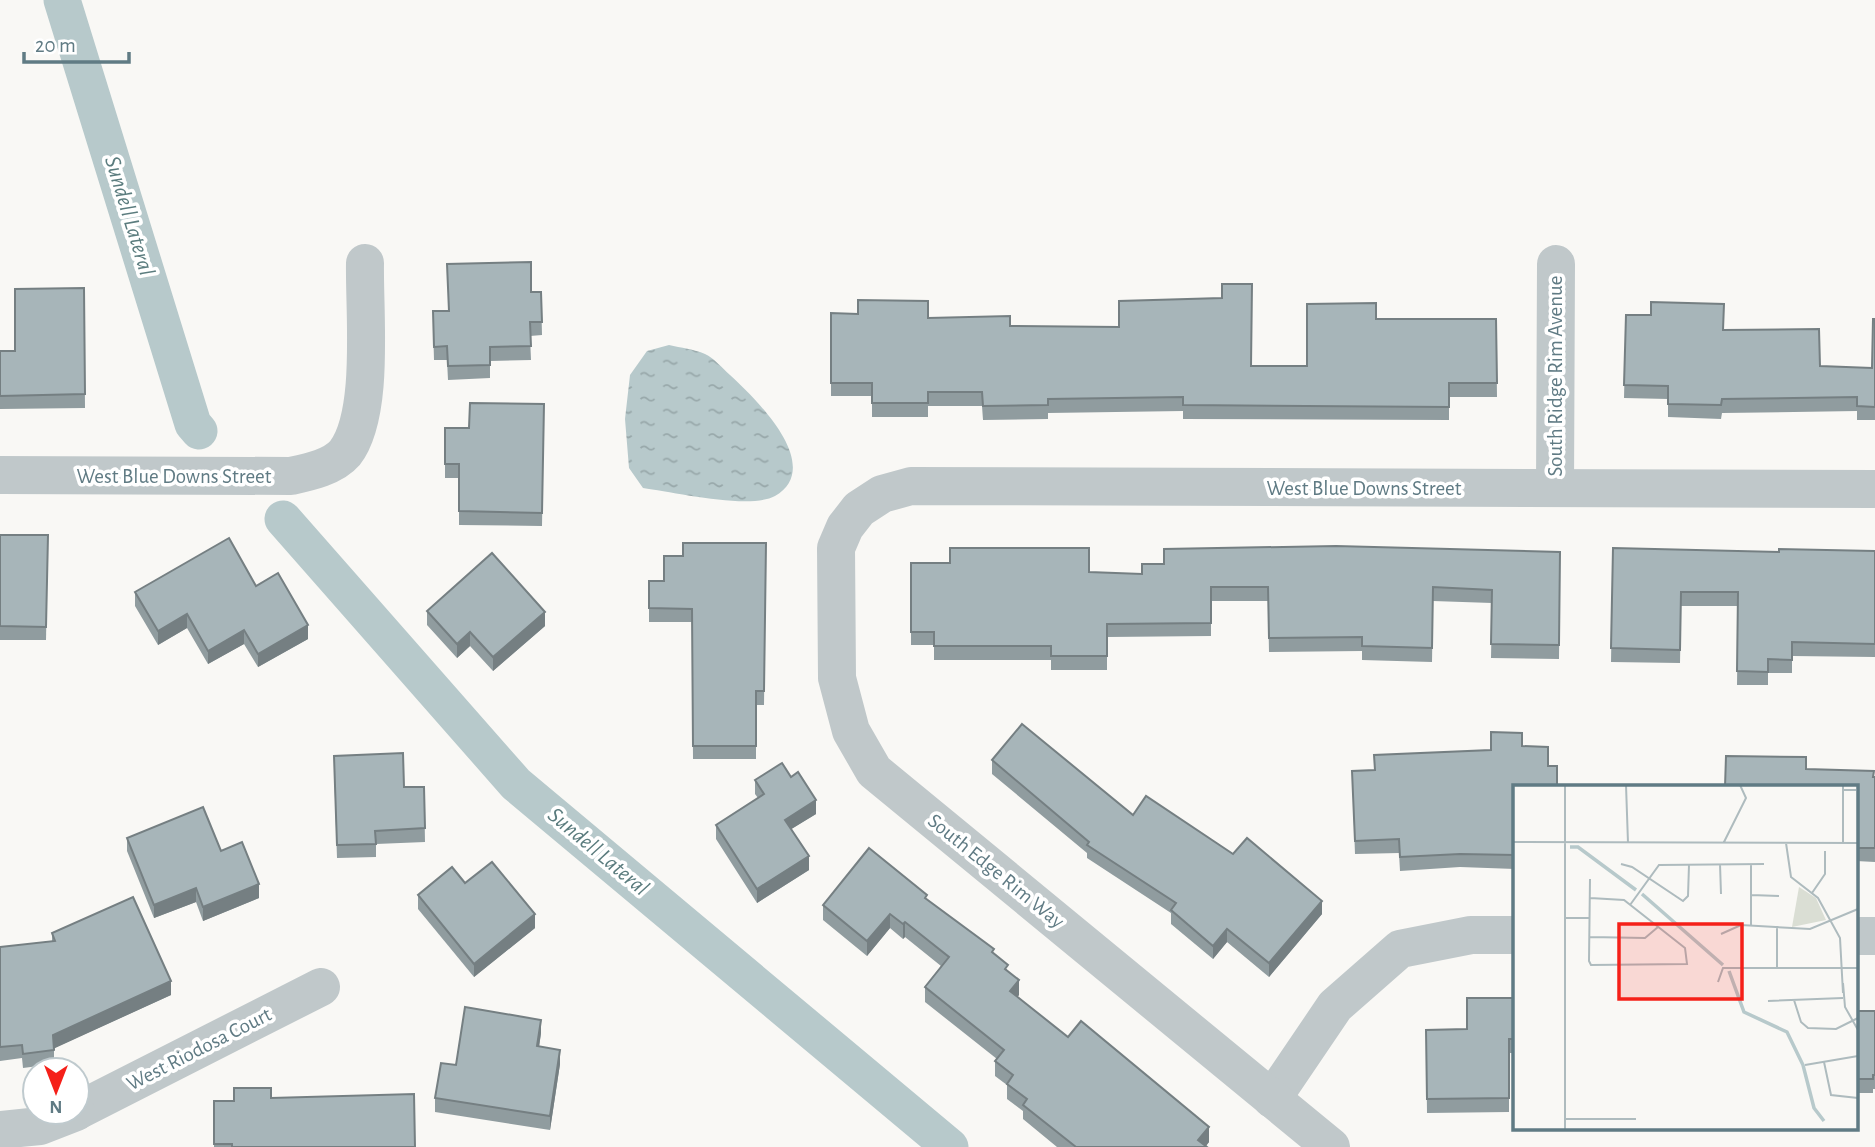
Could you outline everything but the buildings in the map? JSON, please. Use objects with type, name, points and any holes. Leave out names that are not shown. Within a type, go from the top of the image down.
[{"type":"street","name":"West Blue Downs Street","points":[[0,475],[291,476],[319,469],[343,455],[358,429],[364,400],[365,263]]},
{"type":"street","name":"South Ridge Rim Avenue","points":[[1555,488],[1556,264]]},
{"type":"street","name":"West Blue Downs Street","points":[[859,509],[882,494],[911,486],[1875,489]]},
{"type":"street","name":"South Edge Rim Way","points":[[859,509],[845,527],[836,548],[837,678],[851,731],[874,771],[1331,1147]]},
{"type":"street","points":[[1272,1098],[1335,1006],[1400,949],[1471,935],[1513,935]]},
{"type":"street","points":[[1857,936],[1875,936]]},
{"type":"street","name":"West Riodosa Court","points":[[91,1104],[321,987]]},
{"type":"street","name":"West Riodosa Court","points":[[0,1130],[40,1126]]},
{"type":"water","points":[[669,345],[712,358],[754,399],[781,433],[790,450],[793,468],[789,483],[775,496],[763,500],[730,501],[643,488],[629,468],[625,419],[630,375],[647,351]]},
{"type":"waterway","name":"Sundell Lateral","points":[[62,0],[193,424],[199,431]]},
{"type":"waterway","name":"Sundell Lateral","points":[[283,519],[516,784],[950,1147]]}]
